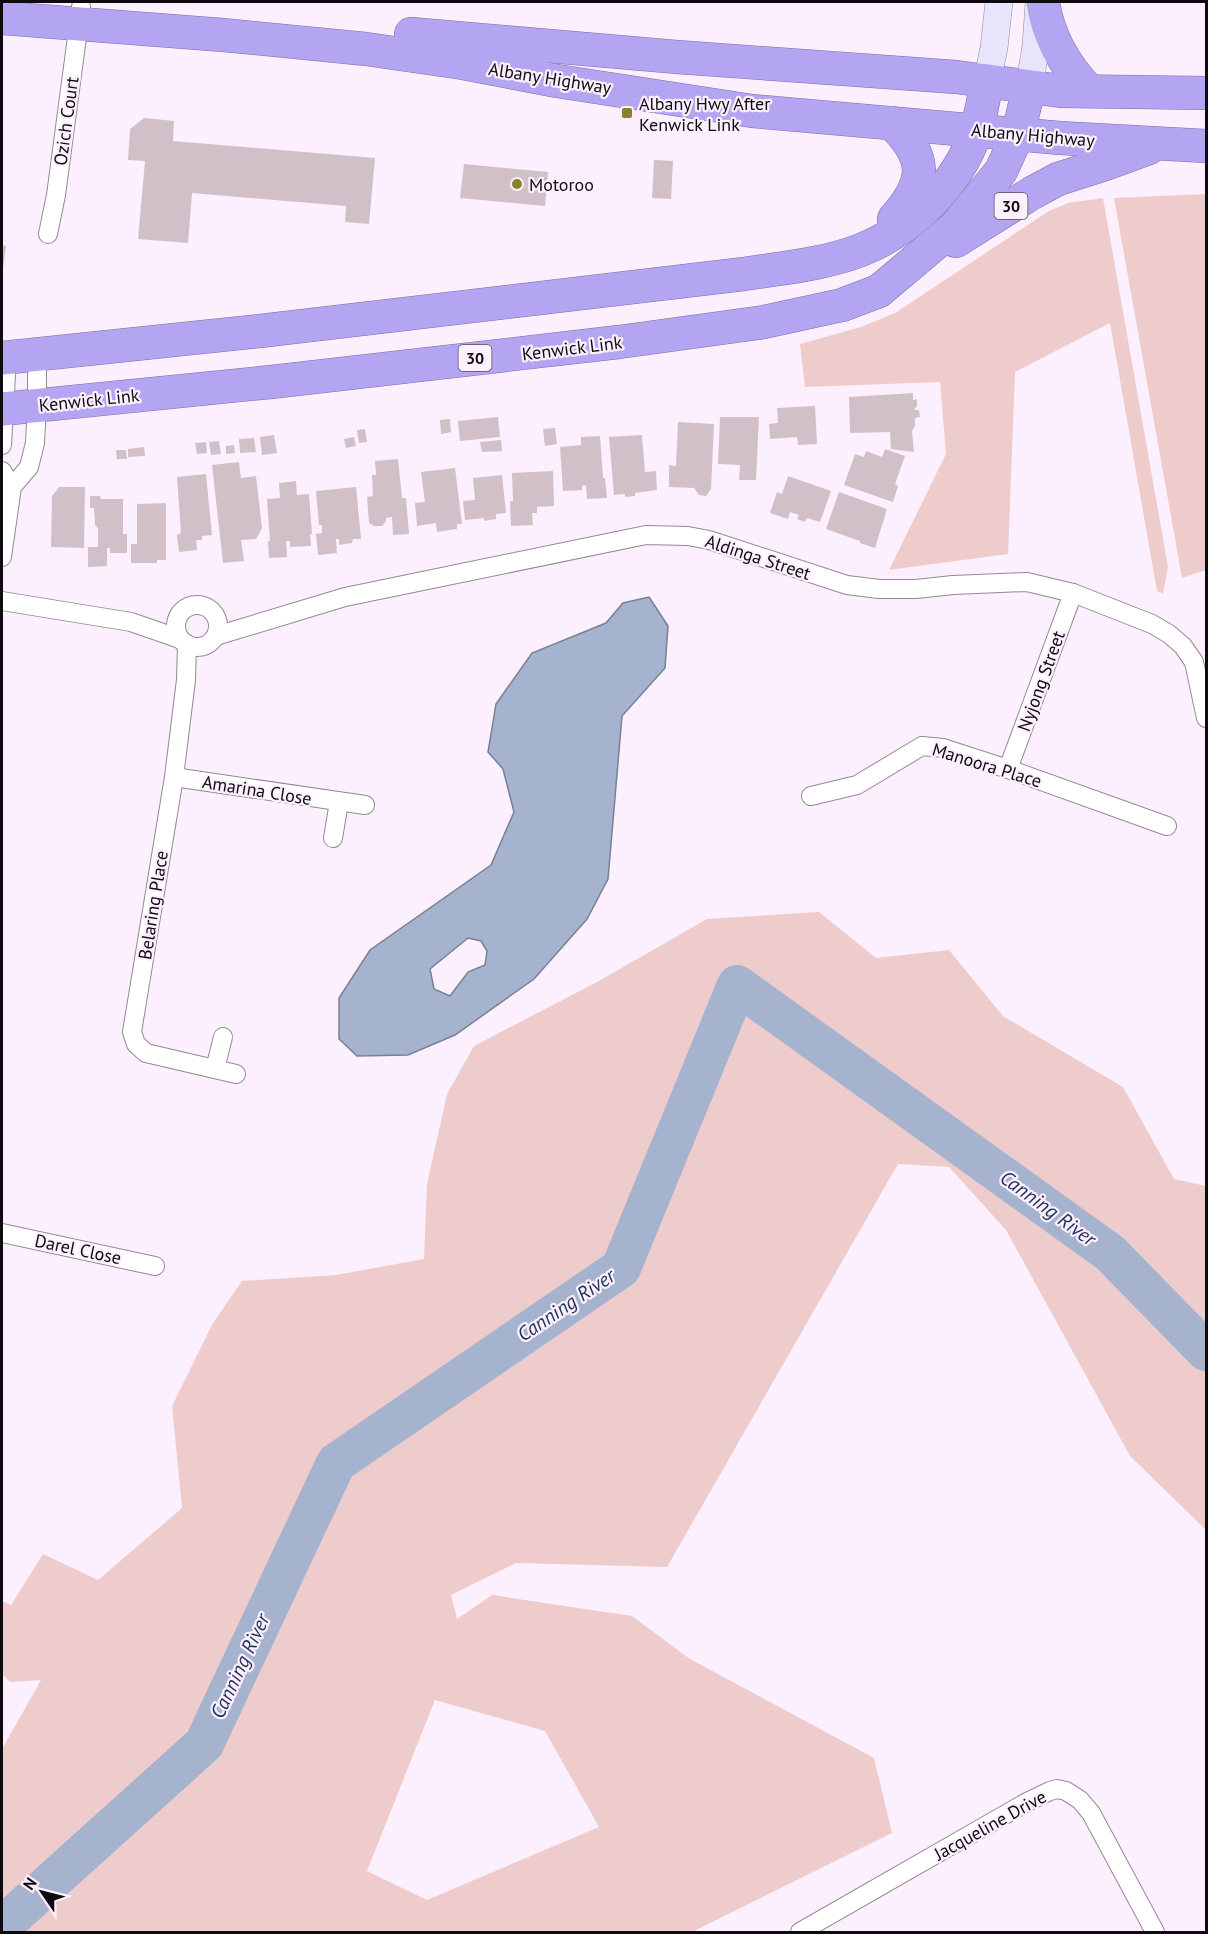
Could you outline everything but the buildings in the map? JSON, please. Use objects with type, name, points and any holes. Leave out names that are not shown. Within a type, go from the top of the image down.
[{"type":"highway","name":"Albany Highway","points":[[27,2],[80,16],[223,35],[366,49],[752,111],[1156,145],[1206,146]]},
{"type":"highway","points":[[1041,2],[1049,28],[1063,57],[1089,91]]},
{"type":"highway","name":"Albany Highway","points":[[2,18],[80,16],[146,9],[677,57],[987,81],[1061,91],[1206,93]]},
{"type":"highway","points":[[15,356],[260,331],[744,274],[820,261],[860,250],[892,235],[940,193],[961,164],[976,130],[987,81]]},
{"type":"highway","name":"Kenwick Link","points":[[2,409],[271,382],[699,332],[764,322],[842,305],[879,291],[956,226],[1001,171],[1018,134],[1029,88]]},
{"type":"highway","points":[[860,250],[894,220],[910,201],[916,189],[919,168],[915,151],[892,123]]},
{"type":"highway","name":"30","points":[[879,291],[1022,199],[1058,179],[1105,165],[1156,145]]},
{"type":"main road","points":[[987,81],[994,48],[999,2]]},
{"type":"main road","points":[[1029,88],[1041,2]]},
{"type":"street","name":"Ozich Court","points":[[48,234],[56,195],[80,16]]},
{"type":"street","points":[[2,556],[12,487],[29,467],[35,443],[37,405],[15,356]]},
{"type":"street","points":[[2,445],[2,409],[15,356]]},
{"type":"street","points":[[2,471],[12,487]]},
{"type":"street","name":"Aldinga Street","points":[[2,601],[131,622],[196,647],[250,625],[345,597],[646,535],[688,536],[709,540],[847,585],[879,589],[916,589],[1027,582],[1073,593],[1152,624],[1183,646],[1194,662],[1206,718]]},
{"type":"street","name":"Nyjong Street","points":[[1008,769],[1073,593]]},
{"type":"street","name":"Aldinga Street","points":[[131,622],[178,618],[184,609],[193,605],[203,606],[212,610],[215,615],[250,625]]},
{"type":"street","points":[[211,640],[217,626],[215,615]]},
{"type":"street","points":[[178,618],[176,629],[184,642]]},
{"type":"street","name":"Belaring Place","points":[[186,680],[211,640]]},
{"type":"street","name":"Belaring Place","points":[[184,642],[186,680],[174,777],[132,1032],[136,1044],[146,1053],[236,1074]]},
{"type":"street","name":"Manoora Place","points":[[812,796],[857,785],[922,746],[943,748],[1008,769],[1167,826]]},
{"type":"street","name":"Amarina Close","points":[[174,777],[365,805]]},
{"type":"street","points":[[333,838],[339,802]]},
{"type":"street","points":[[215,1069],[223,1037]]},
{"type":"street","name":"Darel Close","points":[[2,1233],[155,1266]]},
{"type":"street","name":"Jacqueline Drive","points":[[800,1932],[1027,1802],[1057,1789],[1073,1794],[1091,1813],[1155,1932]]},
{"type":"shaded area","points":[[1206,194],[1206,570],[1182,578],[1114,198]]},
{"type":"shaded area","points":[[1103,198],[1168,567],[1163,594],[1157,591],[1110,323],[1015,372],[1008,554],[889,570],[946,454],[940,382],[805,387],[800,344],[861,327],[895,313],[1049,211],[1068,203]]},
{"type":"shaded area","points":[[819,912],[876,958],[949,950],[1003,1016],[1123,1087],[1174,1179],[1206,1186],[1206,1530],[1130,1456],[1006,1230],[949,1167],[898,1164],[667,1567],[516,1563],[451,1595],[457,1619],[492,1595],[632,1616],[690,1659],[874,1758],[892,1833],[692,1932],[2,1932],[2,1749],[41,1680],[10,1682],[2,1674],[2,1601],[11,1605],[43,1554],[98,1580],[182,1508],[172,1406],[213,1323],[242,1281],[336,1275],[424,1259],[427,1184],[447,1094],[474,1046],[597,982],[707,919]],"holes":[[[435,1700],[545,1731],[599,1827],[427,1900],[367,1871]]]},
{"type":"water","points":[[649,597],[668,626],[665,668],[622,716],[608,879],[587,919],[534,979],[455,1035],[408,1055],[357,1056],[339,1039],[339,998],[370,950],[491,865],[514,812],[503,769],[488,752],[496,704],[532,653],[606,623],[623,603]],"holes":[[[468,938],[481,941],[487,951],[485,965],[468,972],[450,996],[434,989],[430,969]]]},
{"type":"waterway","name":"Canning River","points":[[2,1926],[204,1744],[336,1463],[621,1268],[737,985],[1110,1253],[1206,1351]]},
{"type":"place","name":"Albany Hwy After Kenwick Link","points":[[627,113]]},
{"type":"place","name":"Motoroo","points":[[517,184]]}]
